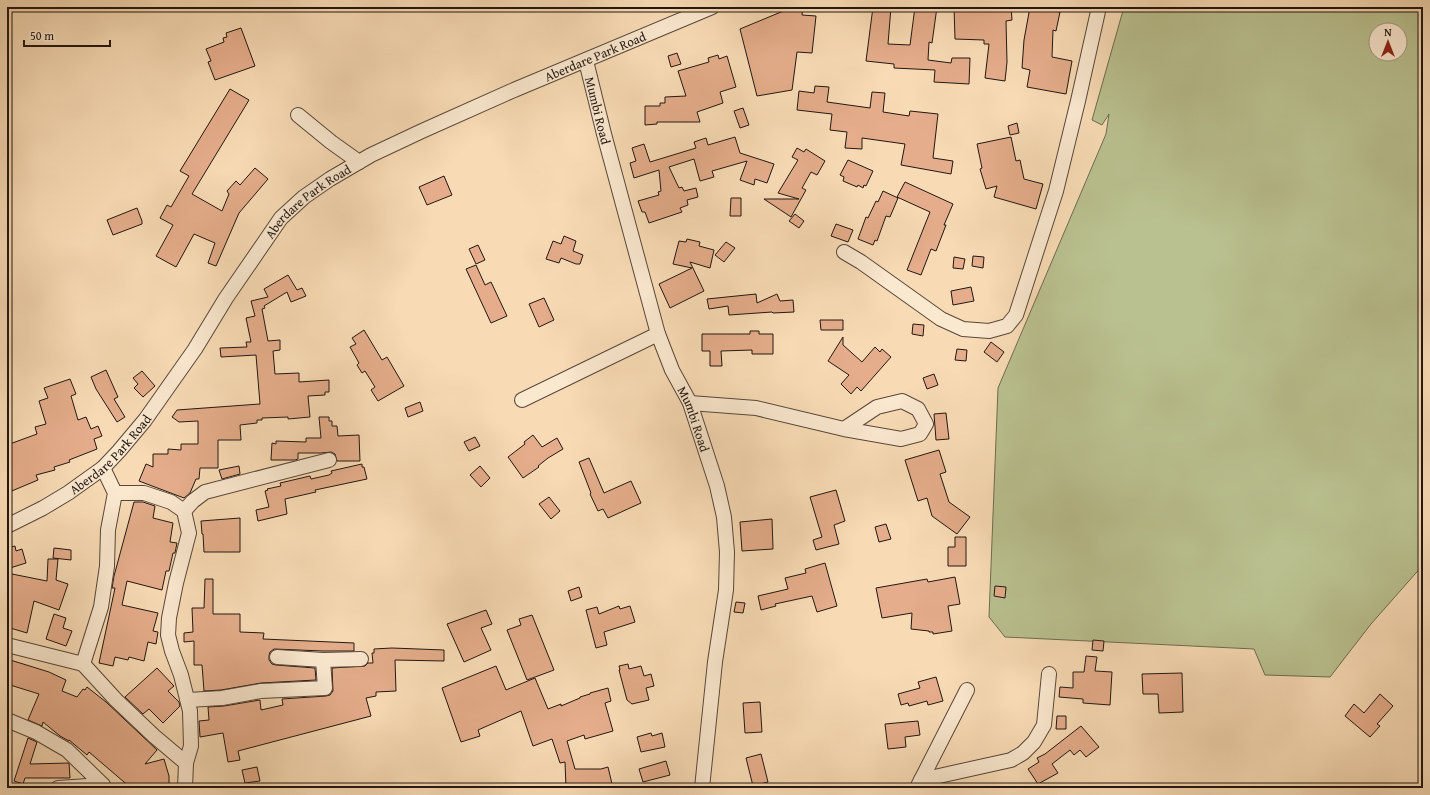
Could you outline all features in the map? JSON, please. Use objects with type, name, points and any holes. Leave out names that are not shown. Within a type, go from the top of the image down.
[{"type":"street","name":"Aberdare Park Road","points":[[7,526],[43,508],[103,468],[119,452],[141,425],[195,349],[226,298],[281,218],[304,197],[330,179],[371,155],[422,131],[514,90],[586,61],[710,7]]},
{"type":"street","points":[[844,252],[861,262],[941,319],[963,329],[989,331],[1007,326],[1016,316],[1056,191],[1099,7]]},
{"type":"street","name":"Mumbi Road","points":[[586,61],[604,134],[658,334],[672,370],[690,403],[717,486],[724,517],[727,552],[726,590],[715,662],[702,788]]},
{"type":"street","points":[[298,115],[331,142],[359,162]]},
{"type":"street","points":[[522,400],[658,334]]},
{"type":"street","points":[[690,403],[756,408],[844,429],[901,439],[920,434],[926,424],[918,409],[902,401],[877,407],[844,429]]},
{"type":"street","points":[[184,512],[193,501],[205,492],[329,460]]},
{"type":"street","points":[[83,664],[101,607],[107,566],[108,530],[115,493],[103,468]]},
{"type":"street","points":[[115,493],[144,493],[170,502],[184,512],[189,533],[176,583],[169,618],[168,635],[190,711],[191,746],[186,764],[185,788]]},
{"type":"street","points":[[7,645],[83,664],[116,700],[186,764]]},
{"type":"street","points":[[277,657],[323,660],[361,659]]},
{"type":"street","points":[[188,700],[222,698],[261,691],[325,688],[323,660]]},
{"type":"street","points":[[919,784],[1011,760],[1024,753],[1034,742],[1044,725],[1048,674]]},
{"type":"street","points":[[919,784],[967,690]]},
{"type":"street","points":[[7,720],[36,732],[67,750],[103,786]]},
{"type":"street","points":[[58,788],[103,786]]},
{"type":"green space","points":[[1124,7],[1423,7],[1423,565],[1371,624],[1330,677],[1265,675],[1254,649],[1005,637],[989,617],[998,388],[1106,134],[1109,114],[1102,125],[1092,120]]},
{"type":"building","points":[[793,7],[803,7],[802,15],[816,16],[812,53],[797,52],[792,90],[757,96],[740,29]]},
{"type":"building","points":[[873,7],[891,7],[888,44],[910,45],[915,7],[937,7],[932,43],[929,42],[928,60],[951,63],[952,58],[970,58],[969,84],[934,82],[935,70],[894,68],[894,64],[866,61]]},
{"type":"building","points":[[954,7],[1011,7],[1012,20],[1006,21],[1007,62],[1005,81],[985,78],[989,44],[984,44],[984,40],[955,39]]},
{"type":"building","points":[[1030,7],[1060,12],[1056,31],[1053,30],[1052,57],[1072,61],[1066,94],[1027,87],[1030,70],[1022,68],[1024,40]]},
{"type":"building","points":[[241,28],[255,66],[215,80],[208,62],[211,61],[206,49],[224,42],[223,38],[227,37],[226,33]]},
{"type":"building","points":[[677,53],[681,64],[671,67],[668,56]]},
{"type":"building","points":[[718,55],[719,59],[727,56],[736,87],[720,92],[723,103],[697,112],[700,122],[657,122],[657,124],[645,125],[645,106],[660,106],[660,103],[665,103],[665,97],[686,96],[678,71],[709,62],[708,58]]},
{"type":"building","points":[[815,86],[829,87],[827,102],[870,108],[872,92],[885,93],[883,112],[909,116],[910,111],[938,114],[933,158],[953,161],[951,174],[901,165],[905,144],[862,138],[862,149],[845,148],[847,132],[830,130],[832,114],[797,110],[799,91],[814,93]]},
{"type":"building","points":[[230,89],[249,100],[192,194],[222,211],[229,194],[227,191],[236,181],[240,185],[255,168],[268,179],[239,213],[216,266],[208,263],[215,243],[194,234],[176,267],[156,256],[173,225],[160,218],[167,205],[171,207],[189,176],[180,171]]},
{"type":"building","points":[[743,108],[749,125],[740,128],[734,111]]},
{"type":"building","points":[[1017,123],[1019,133],[1010,135],[1008,126]]},
{"type":"building","points":[[735,137],[740,153],[774,164],[767,183],[755,179],[754,185],[740,180],[747,161],[712,171],[714,177],[700,181],[694,159],[669,167],[679,188],[682,187],[684,191],[696,188],[698,197],[687,200],[688,205],[680,208],[682,212],[649,223],[645,212],[642,212],[638,201],[659,195],[658,192],[661,191],[659,170],[634,178],[630,163],[636,161],[632,148],[644,144],[650,162],[696,148],[694,142],[706,138],[708,145]]},
{"type":"building","points":[[1011,137],[1016,161],[1020,160],[1024,179],[1043,184],[1036,209],[994,197],[997,186],[986,189],[980,169],[982,168],[977,144]]},
{"type":"building","points":[[797,148],[804,152],[806,149],[825,161],[817,175],[811,172],[802,188],[806,190],[791,217],[764,199],[799,199],[778,193],[798,160],[792,157]]},
{"type":"building","points":[[848,160],[873,171],[866,186],[864,185],[863,188],[843,181],[844,177],[840,175]]},
{"type":"building","points":[[444,176],[452,195],[427,205],[419,187]]},
{"type":"building","points":[[905,182],[953,204],[944,225],[946,225],[936,251],[931,249],[921,275],[907,270],[930,212],[897,197]]},
{"type":"building","points":[[883,191],[898,198],[890,217],[886,216],[877,241],[875,240],[873,245],[858,239],[866,217],[868,218],[876,201],[878,202]]},
{"type":"building","points":[[731,198],[741,198],[741,216],[730,216]]},
{"type":"building","points":[[137,208],[142,224],[113,235],[107,220]]},
{"type":"building","points":[[795,214],[804,221],[799,228],[789,221]]},
{"type":"building","points":[[836,224],[853,230],[848,242],[831,236]]},
{"type":"building","points":[[564,236],[576,241],[573,251],[583,255],[580,264],[576,264],[561,258],[559,263],[546,259],[553,241],[561,244]]},
{"type":"building","points":[[687,239],[700,242],[699,246],[714,250],[710,268],[690,262],[704,291],[670,308],[659,284],[692,268],[673,264],[679,241],[686,242]]},
{"type":"building","points":[[726,242],[735,248],[724,262],[715,255]]},
{"type":"building","points":[[478,245],[485,260],[476,264],[469,249]]},
{"type":"building","points":[[973,256],[984,257],[983,268],[972,266]]},
{"type":"building","points":[[954,257],[965,259],[963,269],[953,268]]},
{"type":"building","points":[[476,265],[485,285],[491,282],[507,316],[491,323],[466,269]]},
{"type":"building","points":[[288,275],[297,290],[302,288],[306,296],[291,302],[287,292],[264,306],[265,308],[262,309],[268,341],[280,340],[280,350],[273,351],[275,374],[299,373],[299,382],[329,380],[329,392],[325,392],[325,395],[308,396],[310,417],[288,419],[288,417],[262,418],[262,420],[257,420],[257,423],[240,425],[241,440],[218,440],[218,468],[200,468],[199,479],[196,479],[190,493],[184,498],[139,481],[146,464],[153,467],[153,454],[168,454],[168,449],[181,450],[181,444],[198,444],[198,421],[179,422],[172,417],[177,410],[260,404],[256,355],[221,357],[220,348],[247,347],[246,342],[251,342],[246,318],[255,316],[251,301],[268,297],[264,289]]},
{"type":"building","points":[[971,287],[974,301],[953,305],[951,291]]},
{"type":"building","points":[[756,294],[757,303],[777,294],[780,301],[793,300],[794,312],[729,315],[728,306],[709,309],[707,299]]},
{"type":"building","points":[[544,298],[554,320],[539,327],[529,304]]},
{"type":"building","points":[[820,320],[843,320],[843,330],[821,330]]},
{"type":"building","points":[[913,324],[924,325],[923,336],[912,334]]},
{"type":"building","points":[[364,330],[382,360],[387,357],[404,386],[378,401],[371,390],[375,387],[365,371],[362,373],[357,365],[359,363],[350,347],[356,344],[352,338]]},
{"type":"building","points":[[750,331],[759,331],[759,334],[773,334],[773,354],[752,354],[752,350],[721,351],[722,366],[710,366],[710,351],[702,351],[702,334],[750,334]]},
{"type":"building","points":[[843,337],[843,345],[862,362],[875,347],[880,352],[882,349],[891,357],[861,391],[857,387],[851,394],[841,384],[849,375],[828,361]]},
{"type":"building","points":[[991,342],[1004,352],[997,362],[984,352]]},
{"type":"building","points":[[957,349],[967,350],[966,361],[955,360]]},
{"type":"building","points":[[106,370],[118,397],[114,399],[125,417],[117,422],[96,389],[91,377]]},
{"type":"building","points":[[142,371],[155,386],[143,397],[134,388],[138,384],[133,378]]},
{"type":"building","points":[[934,374],[938,385],[927,389],[923,378]]},
{"type":"building","points":[[70,379],[76,394],[71,396],[78,420],[86,417],[91,429],[98,426],[102,436],[94,439],[97,449],[69,460],[70,462],[54,467],[55,470],[36,475],[38,480],[7,493],[7,445],[37,434],[35,427],[46,424],[39,401],[48,398],[44,388]]},
{"type":"building","points":[[420,402],[423,411],[408,417],[405,408]]},
{"type":"building","points":[[946,413],[949,439],[936,440],[934,414]]},
{"type":"building","points":[[319,417],[329,417],[329,421],[332,421],[332,426],[337,426],[338,436],[359,435],[360,461],[337,461],[335,454],[331,452],[298,453],[298,459],[295,460],[271,460],[272,443],[276,444],[276,441],[306,442],[306,438],[321,438]]},
{"type":"building","points":[[533,435],[542,447],[557,438],[563,449],[548,458],[538,466],[539,467],[523,478],[508,457],[525,444],[524,442]]},
{"type":"building","points":[[475,437],[480,446],[469,451],[464,442]]},
{"type":"building","points":[[939,450],[946,472],[940,474],[949,502],[970,517],[957,534],[932,516],[927,498],[918,501],[905,460]]},
{"type":"building","points":[[589,458],[604,493],[631,481],[641,503],[608,518],[603,509],[598,511],[590,494],[591,493],[579,462]]},
{"type":"building","points":[[362,464],[367,479],[315,490],[316,492],[285,499],[287,514],[258,521],[256,510],[269,507],[265,491],[268,490],[267,489],[281,486],[280,483],[310,476],[311,479],[329,475],[332,473],[331,471]]},
{"type":"building","points":[[239,466],[240,474],[222,479],[219,470]]},
{"type":"building","points":[[480,466],[490,478],[481,487],[470,475]]},
{"type":"building","points":[[836,490],[845,521],[834,525],[839,544],[816,550],[813,540],[822,537],[810,497]]},
{"type":"building","points":[[549,497],[560,511],[551,519],[539,504]]},
{"type":"building","points":[[134,502],[143,502],[155,506],[153,518],[173,523],[170,542],[177,543],[169,571],[166,571],[162,590],[127,581],[122,605],[158,613],[153,631],[158,632],[156,644],[148,642],[144,661],[129,657],[128,660],[115,657],[113,666],[99,663],[115,588],[112,588],[114,576]]},
{"type":"building","points":[[240,518],[240,552],[204,552],[201,521]]},
{"type":"building","points":[[772,519],[773,549],[742,551],[740,522]]},
{"type":"building","points":[[886,524],[891,539],[879,542],[875,527]]},
{"type":"building","points":[[955,537],[966,537],[966,566],[948,566],[948,547],[955,547]]},
{"type":"building","points":[[15,546],[16,551],[22,549],[26,563],[10,568],[7,548]]},
{"type":"building","points":[[54,548],[71,550],[71,560],[53,558]]},
{"type":"building","points":[[48,559],[58,559],[56,580],[68,584],[59,610],[34,601],[27,633],[7,627],[10,619],[7,619],[7,573],[47,581]]},
{"type":"building","points":[[825,563],[837,606],[817,612],[812,596],[775,604],[776,606],[761,610],[758,596],[788,589],[785,578],[806,573],[805,569]]},
{"type":"building","points":[[955,577],[960,604],[948,606],[952,631],[933,634],[933,632],[929,631],[911,629],[912,613],[882,618],[876,588],[927,579],[928,582]]},
{"type":"building","points":[[205,579],[213,579],[213,614],[240,614],[240,632],[264,633],[263,639],[354,643],[354,651],[274,649],[270,652],[269,656],[269,660],[272,664],[315,668],[316,680],[261,683],[221,690],[204,691],[202,665],[194,665],[194,641],[184,642],[184,633],[193,632],[192,608],[204,608]]},
{"type":"building","points":[[995,586],[1006,587],[1005,598],[994,596]]},
{"type":"building","points":[[579,587],[582,597],[571,601],[568,591]]},
{"type":"building","points":[[736,602],[745,603],[743,613],[734,612]]},
{"type":"building","points":[[619,606],[620,609],[630,606],[635,622],[604,632],[607,645],[596,648],[586,610],[597,607],[599,614]]},
{"type":"building","points":[[486,610],[492,624],[481,628],[491,650],[464,662],[447,624]]},
{"type":"building","points":[[54,614],[66,618],[63,628],[72,631],[66,646],[46,639]]},
{"type":"building","points":[[532,615],[554,670],[527,680],[507,630],[521,625],[519,619]]},
{"type":"building","points":[[1093,640],[1104,641],[1103,651],[1092,650]]},
{"type":"building","points":[[392,648],[444,650],[444,661],[395,660],[396,691],[376,692],[376,696],[366,698],[371,716],[238,751],[240,760],[228,762],[223,733],[200,737],[199,721],[209,720],[208,707],[260,700],[261,710],[283,705],[282,699],[330,695],[333,691],[332,668],[365,666],[368,663],[373,663],[372,653],[374,653],[374,649]]},
{"type":"building","points":[[1086,656],[1097,657],[1095,671],[1112,672],[1110,705],[1083,703],[1083,699],[1059,697],[1060,687],[1073,688],[1073,672],[1084,672]]},
{"type":"building","points":[[7,659],[49,672],[66,680],[62,691],[77,697],[83,689],[85,690],[87,687],[106,702],[157,750],[145,764],[164,759],[169,776],[169,788],[131,788],[89,752],[87,755],[69,740],[60,736],[43,722],[42,726],[28,720],[39,694],[7,684]]},
{"type":"building","points":[[628,664],[629,669],[641,666],[644,676],[651,674],[654,686],[646,688],[649,700],[632,704],[627,700],[619,666]]},
{"type":"building","points":[[496,666],[506,690],[535,678],[548,709],[561,704],[561,706],[590,693],[608,688],[611,701],[605,703],[613,731],[585,739],[584,735],[567,741],[575,769],[601,769],[608,767],[613,788],[566,788],[565,762],[560,763],[552,739],[533,746],[521,711],[478,730],[480,736],[461,742],[442,688]]},
{"type":"building","points":[[157,668],[174,686],[168,691],[179,702],[180,706],[163,723],[149,709],[143,714],[125,697]]},
{"type":"building","points":[[1182,673],[1183,712],[1159,713],[1158,694],[1143,694],[1142,674]]},
{"type":"building","points":[[936,677],[943,701],[928,705],[927,701],[909,706],[908,703],[901,705],[898,694],[920,688],[918,682]]},
{"type":"building","points":[[1380,694],[1393,706],[1377,724],[1380,726],[1370,737],[1345,716],[1354,704],[1364,713]]},
{"type":"building","points":[[760,702],[762,732],[745,733],[743,703]]},
{"type":"building","points":[[1057,716],[1066,716],[1066,729],[1056,729]]},
{"type":"building","points":[[918,721],[920,735],[905,737],[906,747],[888,749],[885,724]]},
{"type":"building","points":[[1081,726],[1099,747],[1086,757],[1080,750],[1074,755],[1070,750],[1052,764],[1058,773],[1038,784],[1028,769],[1039,762],[1037,758],[1045,754]]},
{"type":"building","points":[[651,733],[652,736],[662,733],[665,747],[641,752],[637,737]]},
{"type":"building","points":[[28,738],[37,742],[30,764],[69,763],[70,778],[25,778],[23,784],[14,781]]},
{"type":"building","points":[[761,754],[768,782],[753,786],[746,758]]},
{"type":"building","points":[[666,761],[670,775],[643,782],[639,769]]},
{"type":"building","points":[[257,767],[260,781],[245,783],[242,770]]}]
